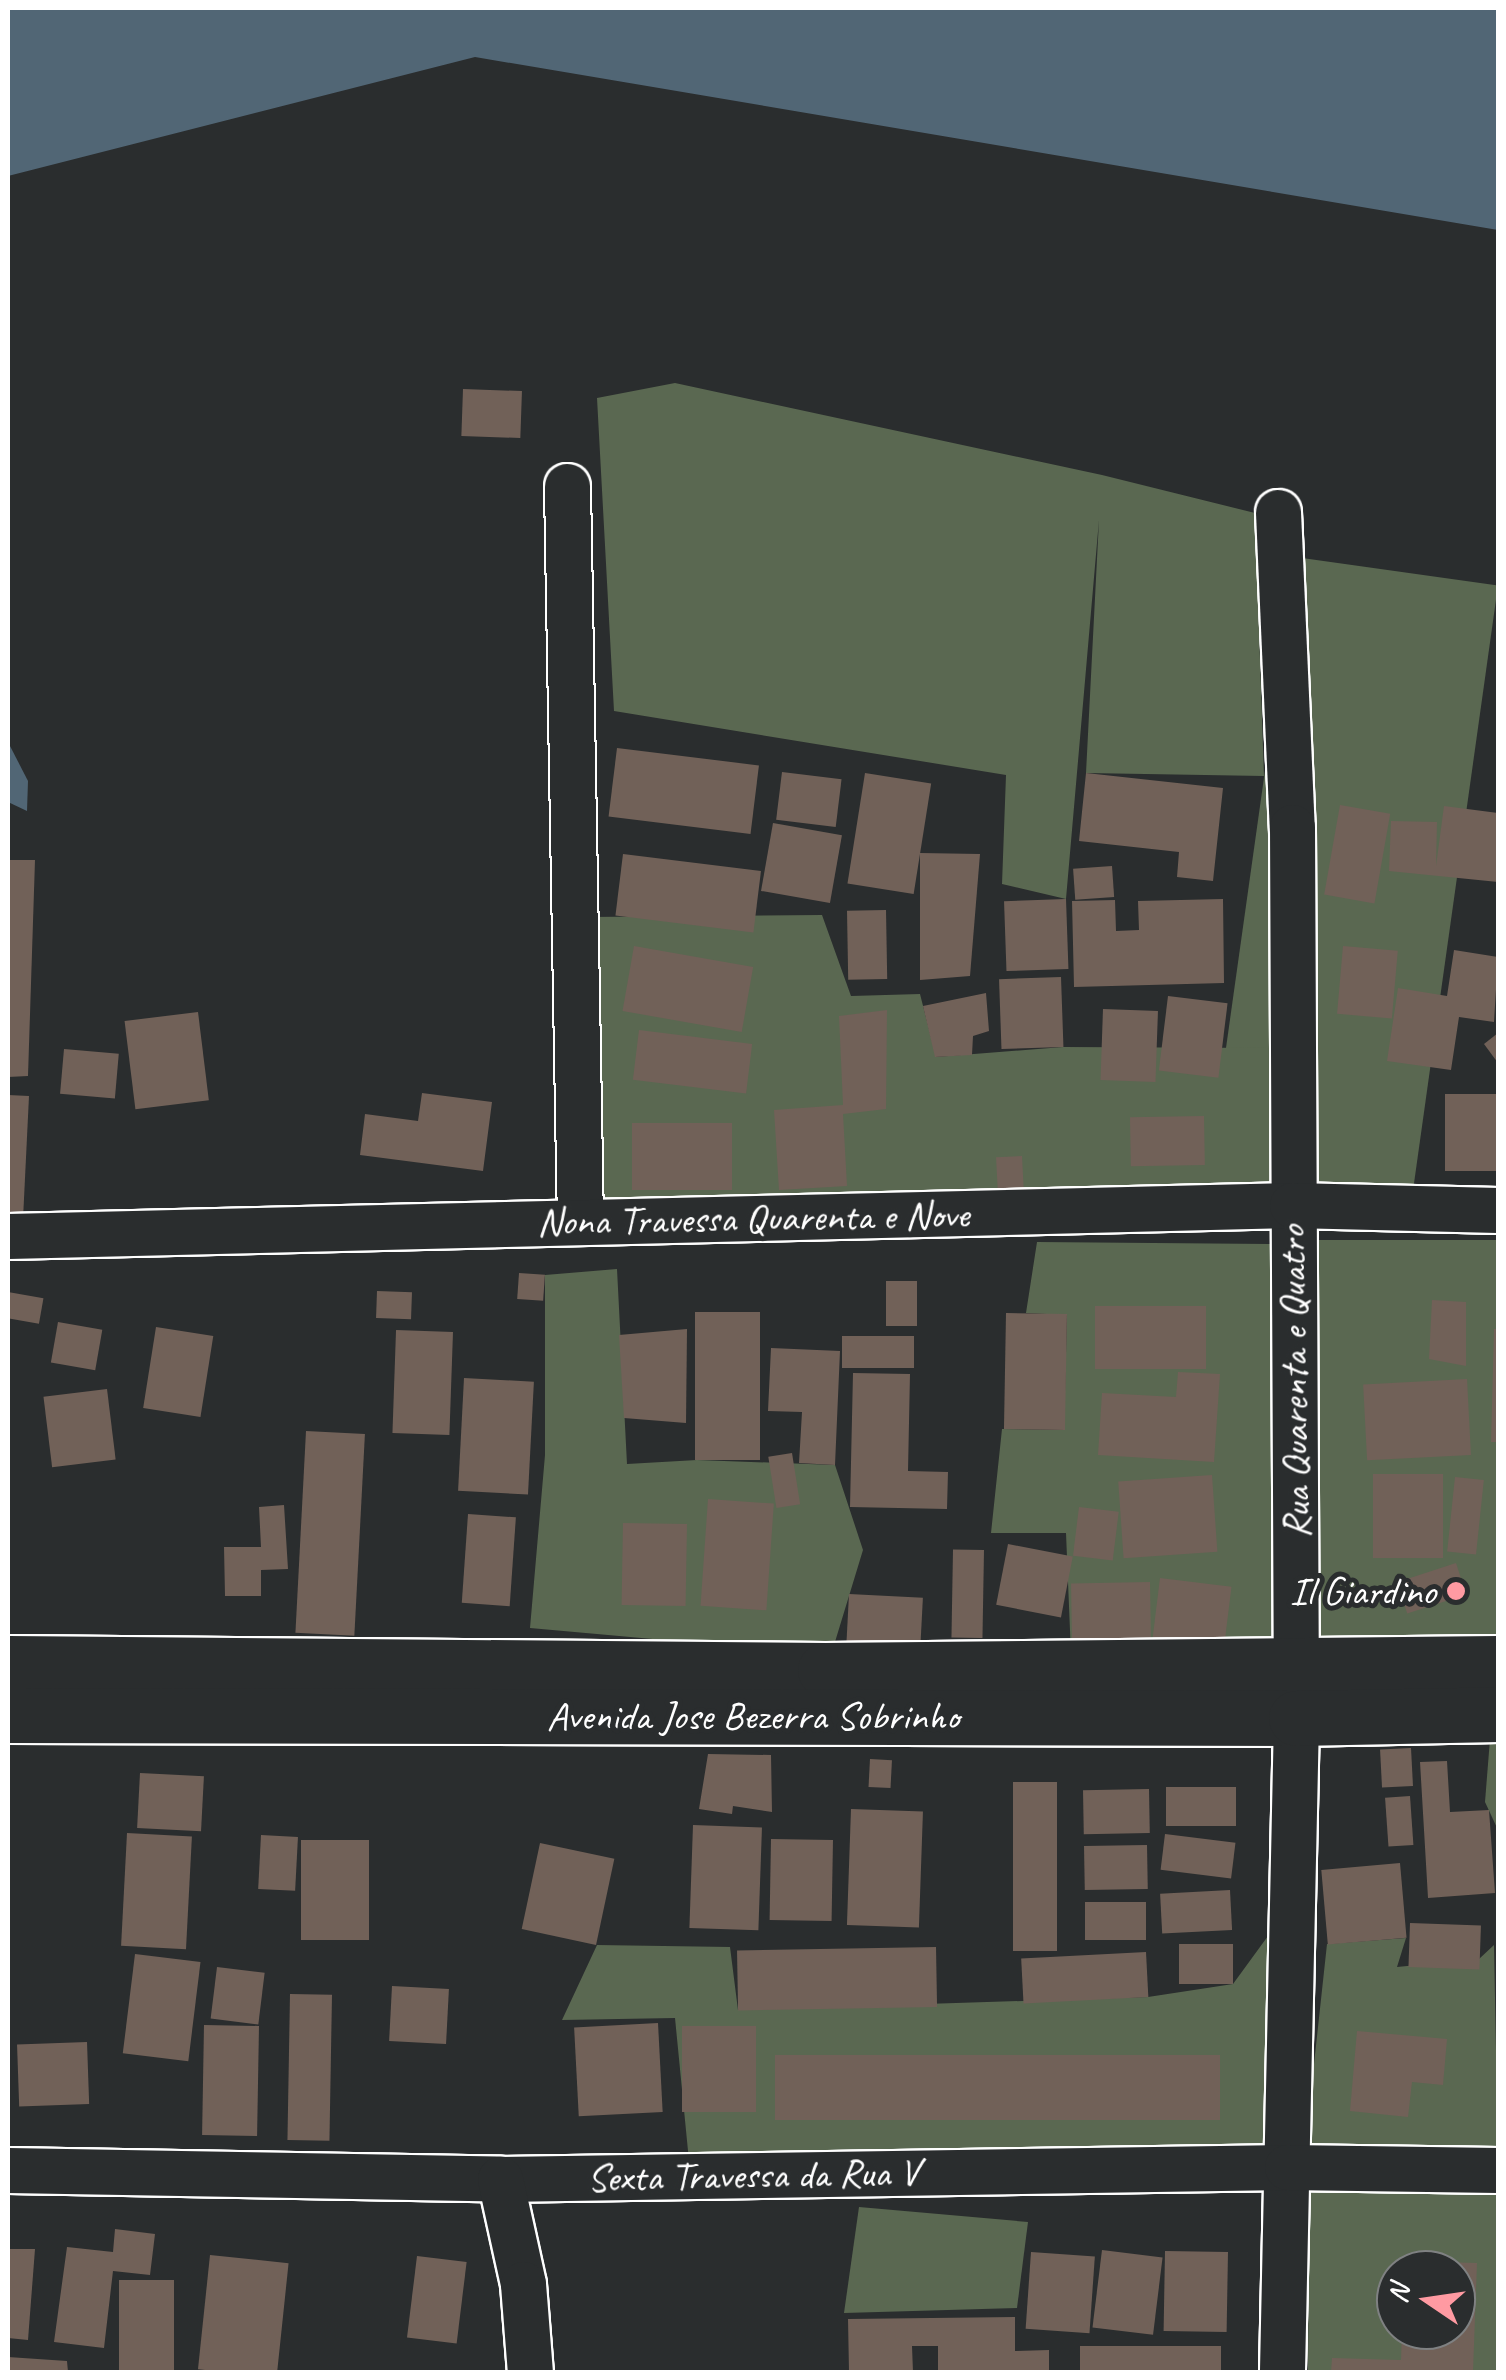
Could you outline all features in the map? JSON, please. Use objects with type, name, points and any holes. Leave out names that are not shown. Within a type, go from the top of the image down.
[{"type":"main road","name":"Avenida Jose Bezerra Sobrinho","points":[[8,1663],[825,1670],[1296,1692],[1498,1714]]},
{"type":"main road","name":"Avenida Jose Bezerra Sobrinho","points":[[8,1714],[1296,1692],[1498,1663]]},
{"type":"street","points":[[567,486],[580,1222]]},
{"type":"street","name":"Rua Quarenta e Quatro","points":[[1278,512],[1292,827],[1296,1692],[1282,2372]]},
{"type":"street","name":"Nona Travessa Quarenta e Nove","points":[[8,1236],[1292,1206],[1498,1210]]},
{"type":"street","name":"Sexta Travessa da Rua V","points":[[8,2170],[500,2179],[1287,2167],[1498,2170]]},
{"type":"street","points":[[500,2179],[524,2284],[530,2372]]},
{"type":"green space","points":[[675,383],[1102,475],[1255,513],[1264,776],[1086,773],[1099,520],[1066,899],[1002,884],[1006,775],[614,711],[597,398]]},
{"type":"green space","points":[[1295,557],[1498,586],[1411,1204],[1208,1176]]},
{"type":"green space","points":[[822,915],[851,996],[920,994],[936,1057],[1063,1047],[1274,1048],[1279,1191],[593,1206],[587,917]]},
{"type":"green space","points":[[1318,1240],[1498,1240],[1498,1644],[1318,1644]]},
{"type":"green space","points":[[1037,1242],[1270,1244],[1277,1657],[1071,1655],[1066,1533],[991,1533],[1002,1429],[1064,1430],[1067,1315],[1026,1313]]},
{"type":"green space","points":[[617,1269],[627,1464],[697,1460],[835,1465],[863,1550],[831,1655],[530,1628],[545,1455],[545,1275]]},
{"type":"green space","points":[[1490,1739],[1498,1739],[1498,1830],[1485,1802]]},
{"type":"green space","points":[[1279,1921],[1278,2157],[689,2161],[675,2018],[562,2020],[597,1945],[730,1947],[738,2010],[1148,1997],[1233,1984]]},
{"type":"green space","points":[[1406,1938],[1397,1967],[1479,1959],[1494,1945],[1498,2157],[1305,2147],[1327,1944]]},
{"type":"green space","points":[[1309,2180],[1498,2186],[1498,2372],[1308,2372]]},
{"type":"green space","points":[[859,2207],[1028,2222],[1017,2308],[844,2313]]},
{"type":"water","points":[[8,8],[1498,8],[1498,230],[475,57],[8,176]]},
{"type":"water","points":[[10,746],[28,781],[27,811],[8,802]]},
{"type":"building","points":[[463,389],[522,391],[520,438],[461,436]]},
{"type":"building","points":[[617,748],[759,765],[751,834],[609,816]]},
{"type":"building","points":[[782,772],[842,779],[836,827],[776,820]]},
{"type":"building","points":[[865,773],[931,783],[914,894],[847,884]]},
{"type":"building","points":[[1086,773],[1223,788],[1213,881],[1177,877],[1179,852],[1079,841]]},
{"type":"building","points":[[1340,805],[1390,814],[1374,903],[1324,895]]},
{"type":"building","points":[[1444,806],[1498,813],[1498,882],[1389,871],[1391,821],[1437,822],[1436,866]]},
{"type":"building","points":[[773,823],[842,835],[830,903],[761,891]]},
{"type":"building","points":[[920,853],[980,854],[970,976],[920,980]]},
{"type":"building","points":[[623,854],[761,871],[753,932],[615,916]]},
{"type":"building","points":[[8,860],[35,860],[28,1076],[8,1077]]},
{"type":"building","points":[[1112,866],[1114,897],[1075,900],[1073,869]]},
{"type":"building","points":[[1066,899],[1068,969],[1006,971],[1004,901]]},
{"type":"building","points":[[1223,899],[1224,983],[1074,987],[1072,901],[1115,900],[1116,931],[1139,930],[1138,901]]},
{"type":"building","points":[[886,910],[887,979],[848,980],[847,911]]},
{"type":"building","points":[[634,946],[753,967],[742,1032],[623,1011]]},
{"type":"building","points":[[1343,946],[1398,951],[1392,1019],[1337,1014]]},
{"type":"building","points":[[1454,950],[1498,957],[1494,1022],[1459,1017],[1451,1070],[1387,1061],[1398,988],[1447,996]]},
{"type":"building","points":[[1061,977],[1063,1047],[1001,1049],[999,979]]},
{"type":"building","points":[[986,993],[989,1031],[973,1036],[972,1055],[935,1057],[923,1006]]},
{"type":"building","points":[[1168,996],[1228,1003],[1218,1078],[1159,1070]]},
{"type":"building","points":[[1103,1009],[1158,1011],[1155,1082],[1101,1080]]},
{"type":"building","points":[[887,1010],[886,1109],[843,1114],[847,1186],[779,1190],[774,1110],[843,1105],[839,1016]]},
{"type":"building","points":[[198,1012],[209,1100],[135,1109],[125,1021]]},
{"type":"building","points":[[639,1030],[752,1044],[746,1094],[633,1080]]},
{"type":"building","points":[[1498,1033],[1498,1063],[1484,1044]]},
{"type":"building","points":[[64,1049],[119,1054],[115,1099],[60,1094]]},
{"type":"building","points":[[422,1093],[492,1102],[483,1171],[360,1155],[365,1114],[418,1121]]},
{"type":"building","points":[[1445,1094],[1498,1094],[1498,1171],[1445,1171]]},
{"type":"building","points":[[8,1095],[29,1096],[23,1219],[8,1218]]},
{"type":"building","points":[[1204,1116],[1205,1165],[1131,1166],[1130,1117]]},
{"type":"building","points":[[632,1123],[732,1123],[732,1190],[632,1190]]},
{"type":"building","points":[[1022,1156],[1024,1195],[998,1196],[996,1157]]},
{"type":"building","points":[[519,1273],[545,1275],[543,1301],[517,1299]]},
{"type":"building","points":[[886,1281],[917,1281],[917,1326],[886,1326]]},
{"type":"building","points":[[377,1291],[412,1292],[411,1319],[376,1318]]},
{"type":"building","points":[[8,1292],[43,1298],[39,1324],[8,1318]]},
{"type":"building","points":[[1432,1300],[1466,1302],[1466,1366],[1429,1359]]},
{"type":"building","points":[[1095,1306],[1206,1306],[1206,1369],[1095,1369]]},
{"type":"building","points":[[695,1312],[760,1312],[760,1460],[695,1460]]},
{"type":"building","points":[[1006,1313],[1067,1314],[1065,1430],[1004,1429]]},
{"type":"building","points":[[58,1322],[102,1330],[95,1370],[51,1362]]},
{"type":"building","points":[[156,1327],[213,1336],[200,1417],[143,1408]]},
{"type":"building","points":[[687,1329],[686,1423],[624,1418],[619,1335]]},
{"type":"building","points":[[1494,1329],[1498,1329],[1498,1442],[1491,1442]]},
{"type":"building","points":[[396,1330],[453,1332],[449,1435],[392,1433]]},
{"type":"building","points":[[842,1336],[914,1336],[914,1368],[842,1368]]},
{"type":"building","points":[[771,1348],[840,1351],[835,1465],[799,1463],[802,1412],[768,1411]]},
{"type":"building","points":[[1178,1372],[1220,1374],[1214,1462],[1098,1455],[1102,1393],[1176,1397]]},
{"type":"building","points":[[853,1373],[910,1374],[908,1471],[948,1472],[947,1509],[850,1507]]},
{"type":"building","points":[[464,1378],[534,1382],[528,1495],[458,1491]]},
{"type":"building","points":[[1467,1379],[1471,1455],[1367,1460],[1363,1384]]},
{"type":"building","points":[[107,1389],[116,1459],[52,1467],[43,1397]]},
{"type":"building","points":[[306,1431],[365,1434],[354,1636],[295,1633]]},
{"type":"building","points":[[792,1453],[800,1504],[776,1508],[768,1457]]},
{"type":"building","points":[[1373,1474],[1443,1474],[1443,1558],[1373,1558]]},
{"type":"building","points":[[1212,1475],[1217,1552],[1124,1558],[1118,1482]]},
{"type":"building","points":[[1455,1477],[1484,1480],[1476,1555],[1447,1552]]},
{"type":"building","points":[[708,1499],[774,1504],[766,1610],[701,1606]]},
{"type":"building","points":[[284,1505],[288,1569],[261,1570],[261,1596],[225,1596],[224,1547],[261,1547],[259,1507]]},
{"type":"building","points":[[1079,1507],[1119,1512],[1113,1561],[1073,1556]]},
{"type":"building","points":[[468,1514],[516,1517],[510,1606],[462,1603]]},
{"type":"building","points":[[623,1523],[687,1524],[686,1606],[622,1605]]},
{"type":"building","points":[[1008,1544],[1073,1557],[1061,1617],[996,1605]]},
{"type":"building","points":[[953,1549],[984,1550],[982,1638],[951,1637]]},
{"type":"building","points":[[1456,1563],[1466,1594],[1407,1614],[1397,1582]]},
{"type":"building","points":[[1160,1578],[1231,1587],[1223,1657],[1151,1648]]},
{"type":"building","points":[[1150,1582],[1151,1655],[1072,1656],[1071,1583]]},
{"type":"building","points":[[849,1594],[923,1598],[920,1646],[846,1642]]},
{"type":"building","points":[[1411,1748],[1413,1786],[1382,1788],[1380,1750]]},
{"type":"building","points":[[708,1754],[771,1755],[772,1812],[733,1806],[732,1814],[699,1809]]},
{"type":"building","points":[[870,1759],[892,1760],[891,1788],[869,1787]]},
{"type":"building","points":[[1447,1761],[1450,1812],[1489,1810],[1495,1893],[1428,1898],[1420,1762]]},
{"type":"building","points":[[140,1773],[204,1776],[201,1831],[137,1828]]},
{"type":"building","points":[[1013,1782],[1057,1782],[1057,1951],[1013,1951]]},
{"type":"building","points":[[1166,1787],[1236,1787],[1236,1826],[1166,1826]]},
{"type":"building","points":[[1149,1789],[1150,1833],[1084,1834],[1083,1790]]},
{"type":"building","points":[[1410,1796],[1413,1845],[1388,1847],[1385,1798]]},
{"type":"building","points":[[851,1809],[923,1812],[919,1927],[847,1925]]},
{"type":"building","points":[[693,1825],[762,1827],[758,1930],[689,1928]]},
{"type":"building","points":[[127,1833],[192,1836],[186,1949],[121,1946]]},
{"type":"building","points":[[1165,1834],[1235,1843],[1231,1878],[1161,1870]]},
{"type":"building","points":[[261,1835],[298,1837],[295,1891],[258,1889]]},
{"type":"building","points":[[771,1839],[833,1840],[832,1921],[770,1920]]},
{"type":"building","points":[[301,1840],[369,1840],[369,1940],[301,1940]]},
{"type":"building","points":[[540,1843],[614,1859],[596,1945],[522,1929]]},
{"type":"building","points":[[1147,1845],[1148,1889],[1085,1890],[1084,1846]]},
{"type":"building","points":[[1400,1863],[1407,1938],[1328,1945],[1321,1870]]},
{"type":"building","points":[[1230,1890],[1232,1930],[1162,1934],[1160,1894]]},
{"type":"building","points":[[1085,1902],[1146,1902],[1146,1940],[1085,1940]]},
{"type":"building","points":[[1410,1923],[1481,1925],[1479,1969],[1408,1967]]},
{"type":"building","points":[[1179,1944],[1233,1944],[1233,1984],[1179,1984]]},
{"type":"building","points":[[936,1947],[937,2007],[738,2010],[737,1950]]},
{"type":"building","points":[[1146,1952],[1148,1997],[1024,2003],[1021,1959]]},
{"type":"building","points":[[135,1954],[201,1962],[188,2061],[123,2053]]},
{"type":"building","points":[[217,1967],[265,1973],[258,2024],[211,2019]]},
{"type":"building","points":[[392,1986],[449,1989],[446,2044],[389,2041]]},
{"type":"building","points":[[290,1994],[332,1995],[329,2141],[287,2140]]},
{"type":"building","points":[[658,2023],[663,2112],[579,2116],[574,2027]]},
{"type":"building","points":[[204,2025],[259,2026],[257,2136],[202,2135]]},
{"type":"building","points":[[682,2026],[756,2026],[756,2112],[682,2112]]},
{"type":"building","points":[[1357,2031],[1447,2039],[1443,2085],[1412,2082],[1408,2117],[1350,2111]]},
{"type":"building","points":[[87,2042],[89,2104],[19,2106],[17,2044]]},
{"type":"building","points":[[775,2055],[1220,2055],[1220,2120],[775,2120]]},
{"type":"building","points":[[115,2229],[155,2234],[150,2275],[113,2271],[104,2348],[54,2342],[67,2247],[113,2252]]},
{"type":"building","points":[[8,2249],[35,2249],[28,2340],[8,2338]]},
{"type":"building","points":[[1102,2250],[1163,2257],[1153,2335],[1092,2327]]},
{"type":"building","points":[[1165,2251],[1228,2252],[1227,2332],[1164,2331]]},
{"type":"building","points":[[1031,2252],[1095,2256],[1089,2333],[1026,2329]]},
{"type":"building","points":[[210,2255],[289,2263],[277,2372],[198,2369]]},
{"type":"building","points":[[417,2256],[467,2262],[457,2343],[407,2337]]},
{"type":"building","points":[[119,2280],[174,2280],[174,2372],[119,2372]]},
{"type":"building","points":[[1015,2317],[1015,2351],[1049,2350],[1049,2372],[938,2372],[938,2346],[912,2346],[913,2372],[849,2372],[848,2319]]},
{"type":"building","points":[[1080,2346],[1221,2346],[1221,2372],[1080,2372]]},
{"type":"building","points":[[1401,2350],[1474,2350],[1473,2372],[1331,2372],[1332,2358],[1401,2360]]},
{"type":"building","points":[[8,2357],[67,2361],[68,2372],[8,2372]]},
{"type":"place","name":"Il Giardino","points":[[1456,1591]]}]
